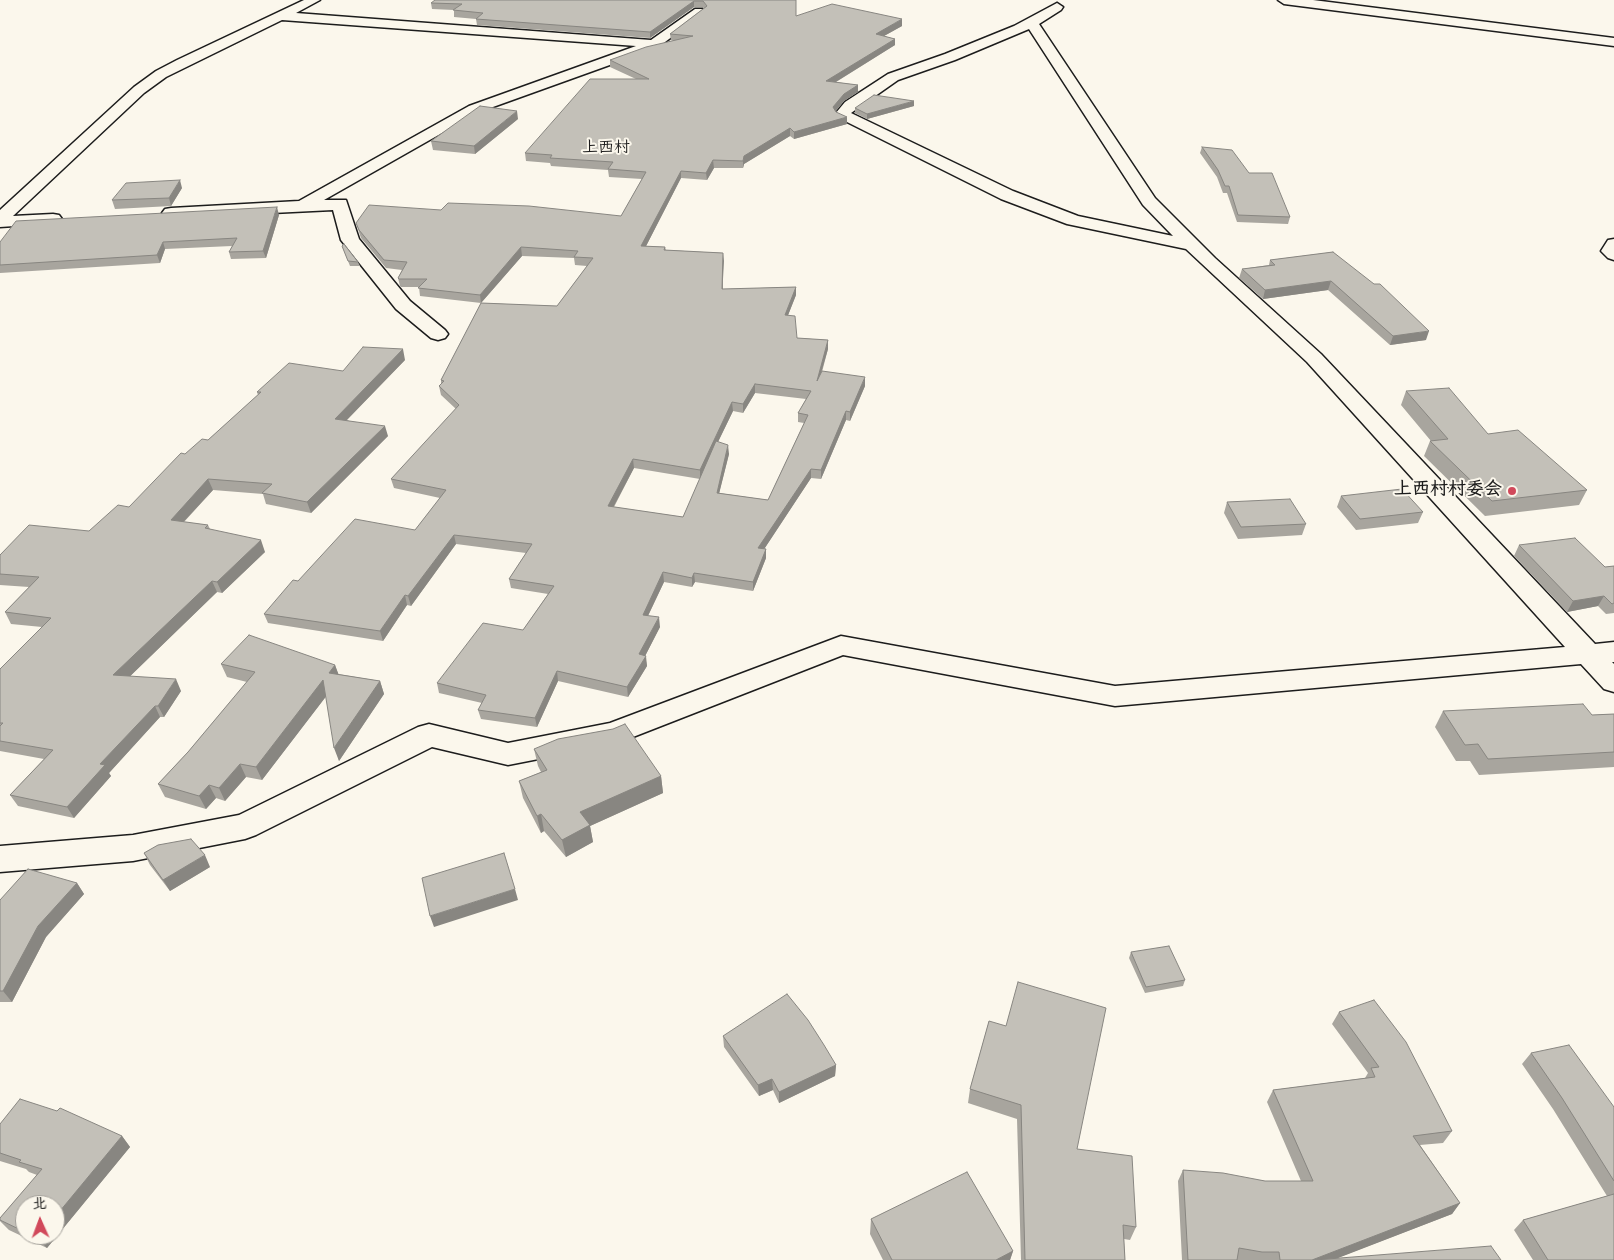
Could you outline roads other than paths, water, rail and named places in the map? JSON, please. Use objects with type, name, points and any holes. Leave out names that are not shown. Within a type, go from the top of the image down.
[{"type":"main road","points":[[0,220],[140,90],[161,74],[182,62],[314,0]]},
{"type":"main road","points":[[1284,0],[1614,42]]},
{"type":"main road","points":[[1322,0],[1614,37]]},
{"type":"main road","points":[[1057,7],[1032,23],[950,57],[893,77],[850,105],[842,114],[1007,196],[1073,220],[1191,245]]},
{"type":"main road","points":[[302,206],[474,109],[655,43],[699,12]]},
{"type":"main road","points":[[280,16],[655,43]]},
{"type":"main road","points":[[1032,23],[1149,201],[1191,245],[1314,358],[1601,653],[1614,682]]},
{"type":"main road","points":[[156,214],[340,204],[350,240],[403,306],[438,334]]},
{"type":"main road","points":[[0,220],[68,218]]},
{"type":"main road","points":[[1614,244],[1610,251],[1614,254]]},
{"type":"main road","points":[[0,859],[133,848],[244,826],[429,735],[508,754],[615,734],[841,646],[1115,696],[1601,653]]},
{"type":"place","name":"上西村村委会","points":[[1512,491]]},
{"type":"district","name":"上西村","points":[[606,150]]}]
